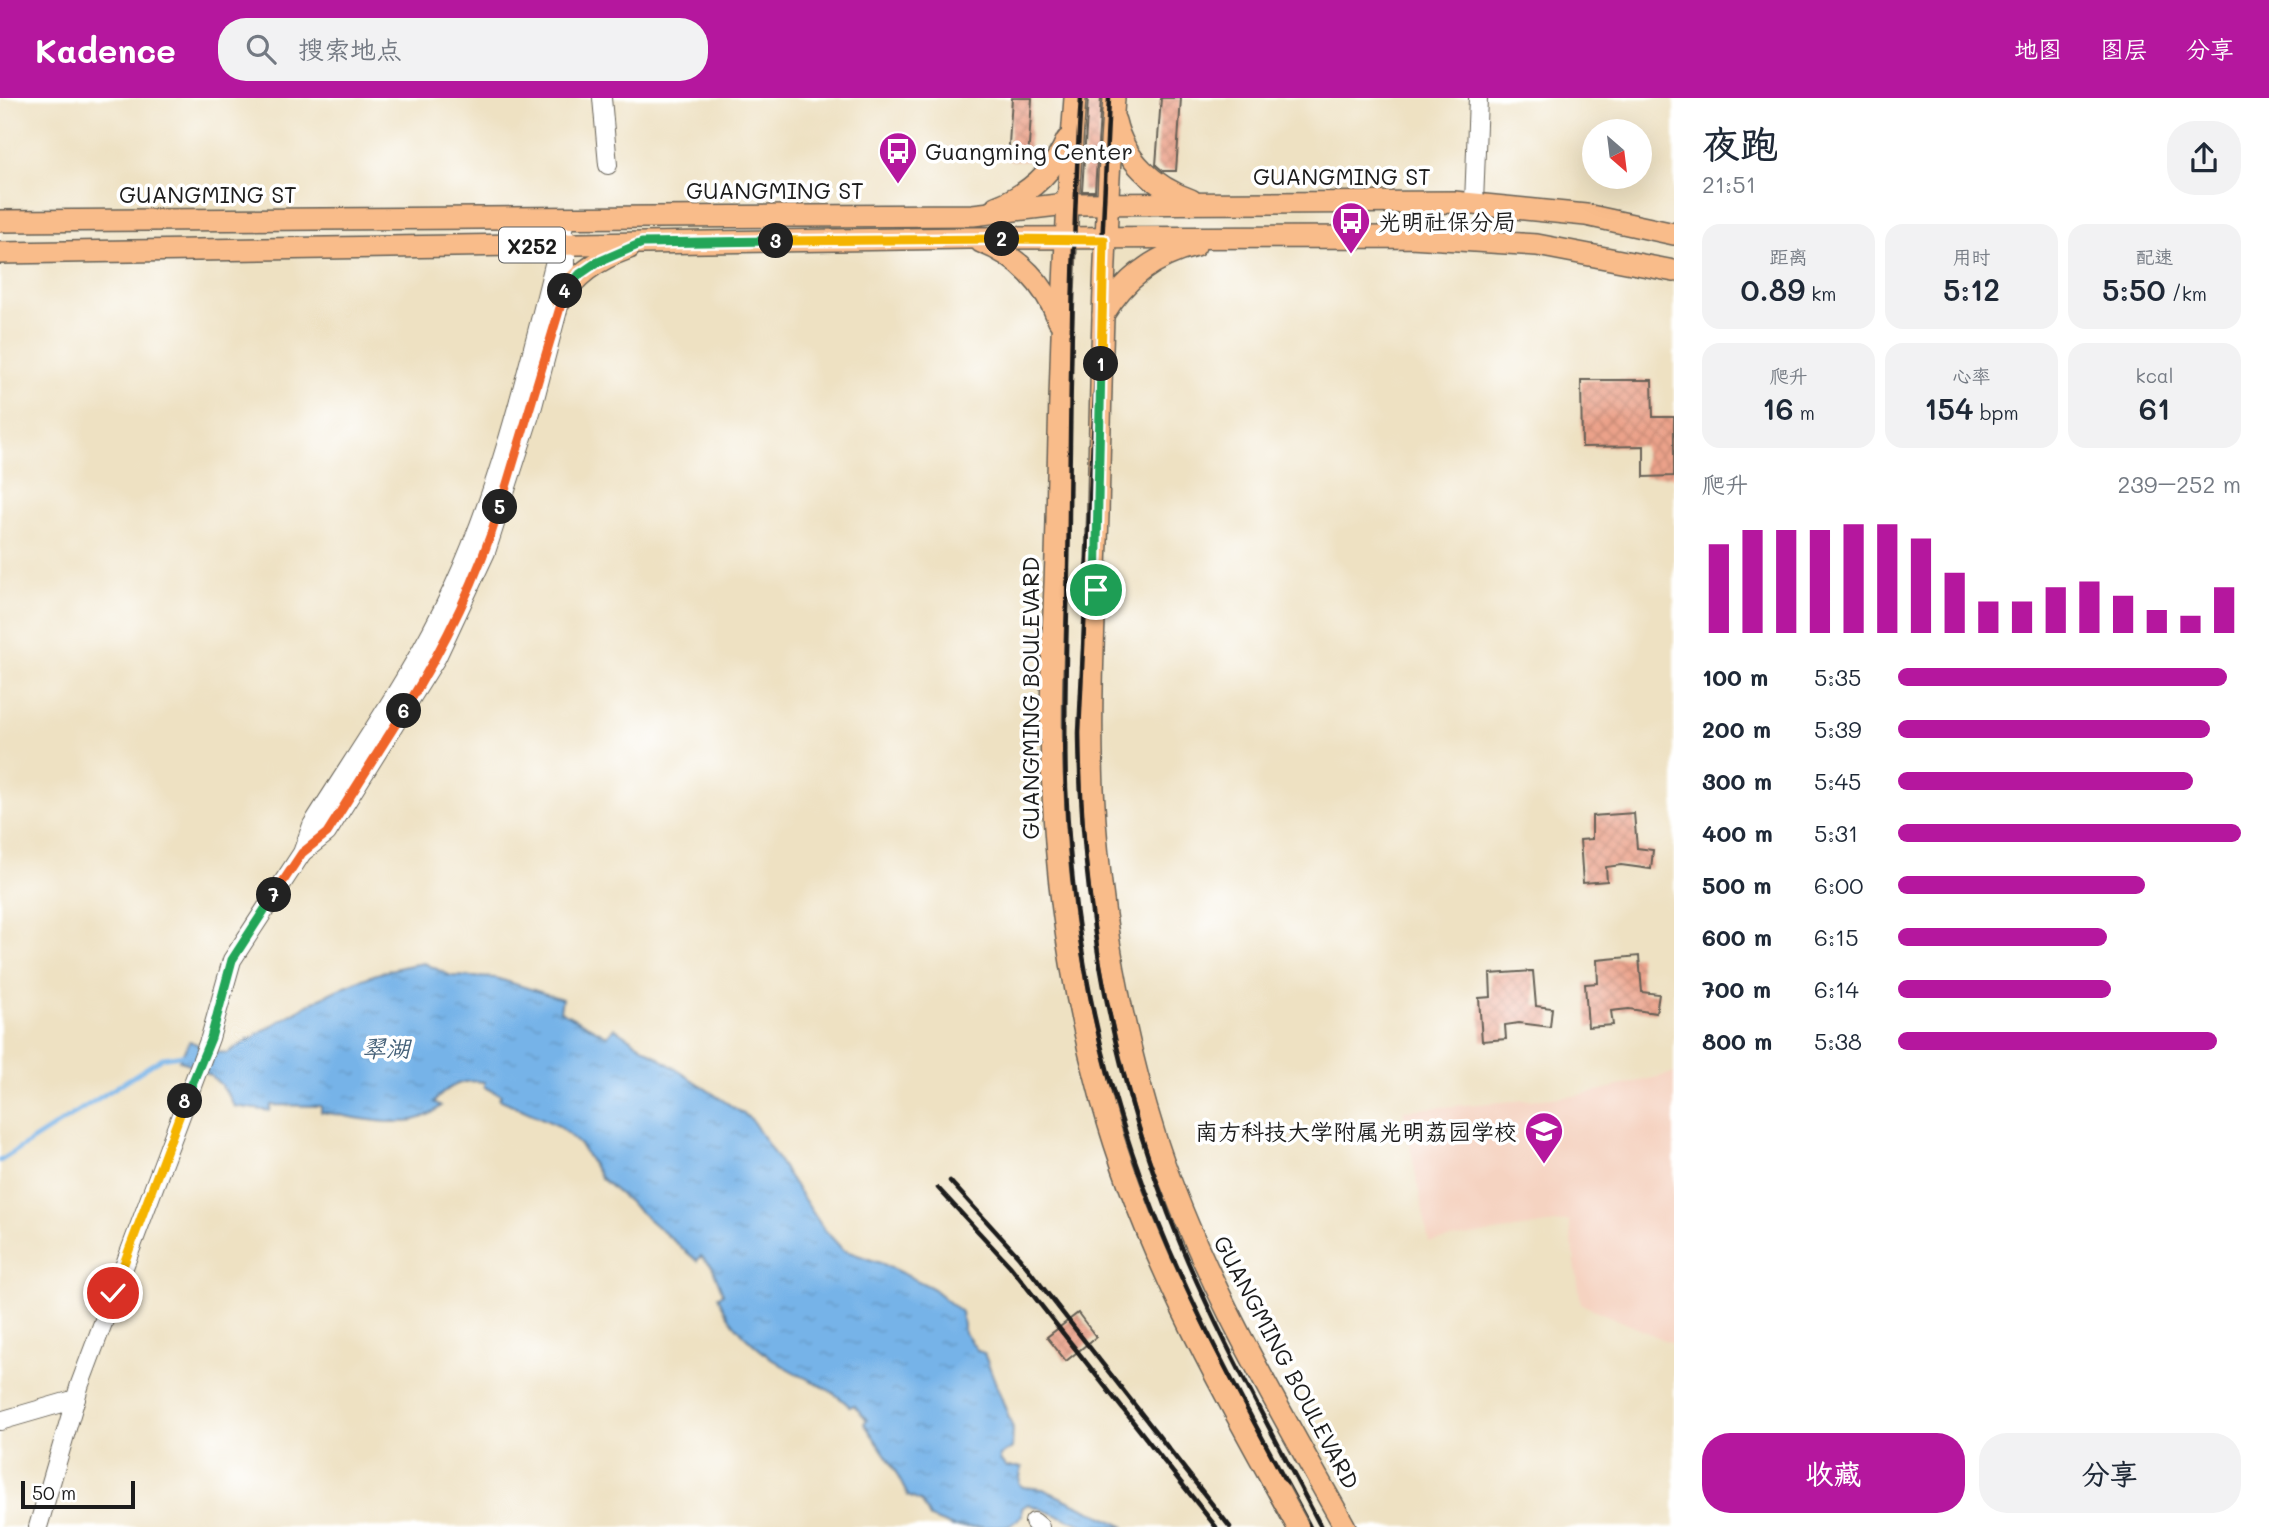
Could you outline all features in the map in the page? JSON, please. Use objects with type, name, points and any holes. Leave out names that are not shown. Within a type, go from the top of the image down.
[{"type":"main road","name":"GUANGMING BOULEVARD","points":[[1075,98],[1064,240],[1052,787],[1060,894],[1077,1000],[1102,1104],[1156,1255],[1201,1352],[1298,1527]]},
{"type":"main road","name":"GUANGMING BOULEVARD","points":[[1114,106],[1104,240],[1093,785],[1101,889],[1117,991],[1145,1105],[1193,1239],[1237,1333],[1345,1527]]},
{"type":"main road","points":[[1114,106],[1128,153],[1145,174],[1168,190],[1207,203]]},
{"type":"main road","points":[[974,215],[1023,194],[1040,181],[1063,151],[1072,128]]},
{"type":"main road","name":"GUANGMING ST","points":[[0,221],[974,215],[1066,204],[1474,203],[1586,215],[1674,234]]},
{"type":"main road","points":[[1104,240],[1410,237],[1495,241],[1580,251],[1674,271]]},
{"type":"main road","points":[[969,239],[1000,251],[1027,271],[1048,298],[1062,328]]},
{"type":"main road","name":"X252","points":[[0,253],[969,239],[1104,240]]},
{"type":"main road","points":[[1102,317],[1119,291],[1154,261],[1217,239]]},
{"type":"main road","points":[[561,300],[569,285],[580,274],[617,252],[642,243]]},
{"type":"main road","name":"GUANGMING BOULEVARD","points":[[1278,1490],[1298,1527]]},
{"type":"street","points":[[602,98],[608,164]]},
{"type":"street","points":[[1474,203],[1478,98]]},
{"type":"street","points":[[38,1527],[76,1399],[179,1117],[211,1038],[232,960],[302,853],[312,825],[394,695],[453,589],[473,541],[518,402],[563,244],[566,218]]},
{"type":"street","points":[[302,853],[327,833],[437,657],[486,552],[533,406],[561,300],[566,279],[563,244]]},
{"type":"street","points":[[0,1421],[76,1399]]},
{"type":"shaded area","name":"南方科技大学附属光明荔园学校","points":[[1674,1073],[1674,1344],[1581,1304],[1569,1221],[1429,1242],[1403,1110],[1575,1096]]},
{"type":"water","name":"翠湖","points":[[424,963],[451,976],[496,978],[562,999],[560,1011],[607,1036],[614,1028],[751,1119],[823,1228],[843,1250],[883,1264],[931,1287],[961,1312],[964,1332],[978,1351],[984,1353],[1013,1428],[1012,1448],[1000,1456],[1000,1460],[1006,1467],[1022,1467],[1019,1483],[1023,1487],[1043,1489],[1125,1527],[1088,1527],[1028,1504],[1022,1508],[1022,1516],[1008,1527],[953,1527],[930,1518],[922,1502],[908,1496],[891,1463],[864,1423],[867,1420],[854,1405],[850,1407],[825,1388],[780,1364],[761,1351],[735,1326],[718,1296],[723,1294],[712,1266],[701,1256],[697,1261],[601,1178],[581,1146],[559,1126],[499,1099],[501,1095],[484,1087],[484,1082],[469,1081],[451,1087],[434,1102],[441,1106],[429,1115],[415,1120],[384,1122],[321,1112],[321,1106],[271,1105],[270,1111],[234,1106],[224,1089],[212,1077],[179,1060],[190,1041],[214,1052],[227,1053],[298,1010],[346,986],[397,968]]},
{"type":"building","points":[[1012,98],[1032,98],[1028,161],[1008,160]]},
{"type":"building","points":[[1088,98],[1101,98],[1095,191],[1082,191]]},
{"type":"building","points":[[1161,98],[1181,98],[1176,171],[1163,171],[1156,165]]},
{"type":"building","points":[[1581,380],[1652,380],[1653,417],[1674,417],[1674,476],[1644,477],[1644,446],[1582,447]]},
{"type":"building","points":[[1634,813],[1637,848],[1653,850],[1651,869],[1621,865],[1606,867],[1607,881],[1583,883],[1580,840],[1592,839],[1592,816]]},
{"type":"building","points":[[1639,956],[1642,992],[1659,994],[1656,1013],[1629,1009],[1611,1011],[1613,1025],[1588,1027],[1585,984],[1598,983],[1597,960]]},
{"type":"building","points":[[1533,971],[1536,1006],[1552,1008],[1550,1027],[1519,1023],[1505,1025],[1506,1039],[1482,1041],[1479,998],[1491,997],[1490,974]]},
{"type":"building","points":[[1078,1313],[1096,1337],[1066,1361],[1047,1337]]},
{"type":"waterway","points":[[0,1161],[162,1058],[182,1055]]},
{"type":"railway","points":[[1081,98],[1072,306],[1065,754],[1073,880],[1086,972],[1118,1108],[1169,1249],[1213,1343],[1310,1527]]},
{"type":"railway","points":[[1109,98],[1079,733],[1081,799],[1094,929],[1105,993],[1136,1119],[1180,1243],[1212,1315],[1321,1527]]},
{"type":"railway","points":[[950,1181],[1019,1257],[1230,1527]]},
{"type":"railway","points":[[938,1188],[1010,1266],[1216,1527]]},
{"type":"place","name":"Guangming Center","points":[[898,185]]},
{"type":"place","name":"光明社保分局","points":[[1351,255]]},
{"type":"place","name":"南方科技大学附属光明荔园学校","points":[[1544,1165]]},
{"type":"route","points":[[113,1293],[211,1038],[232,960],[302,853],[327,833],[437,657],[486,552],[533,406],[561,300],[569,285],[580,274],[617,252],[642,243],[1104,240],[1096,590]]}]
